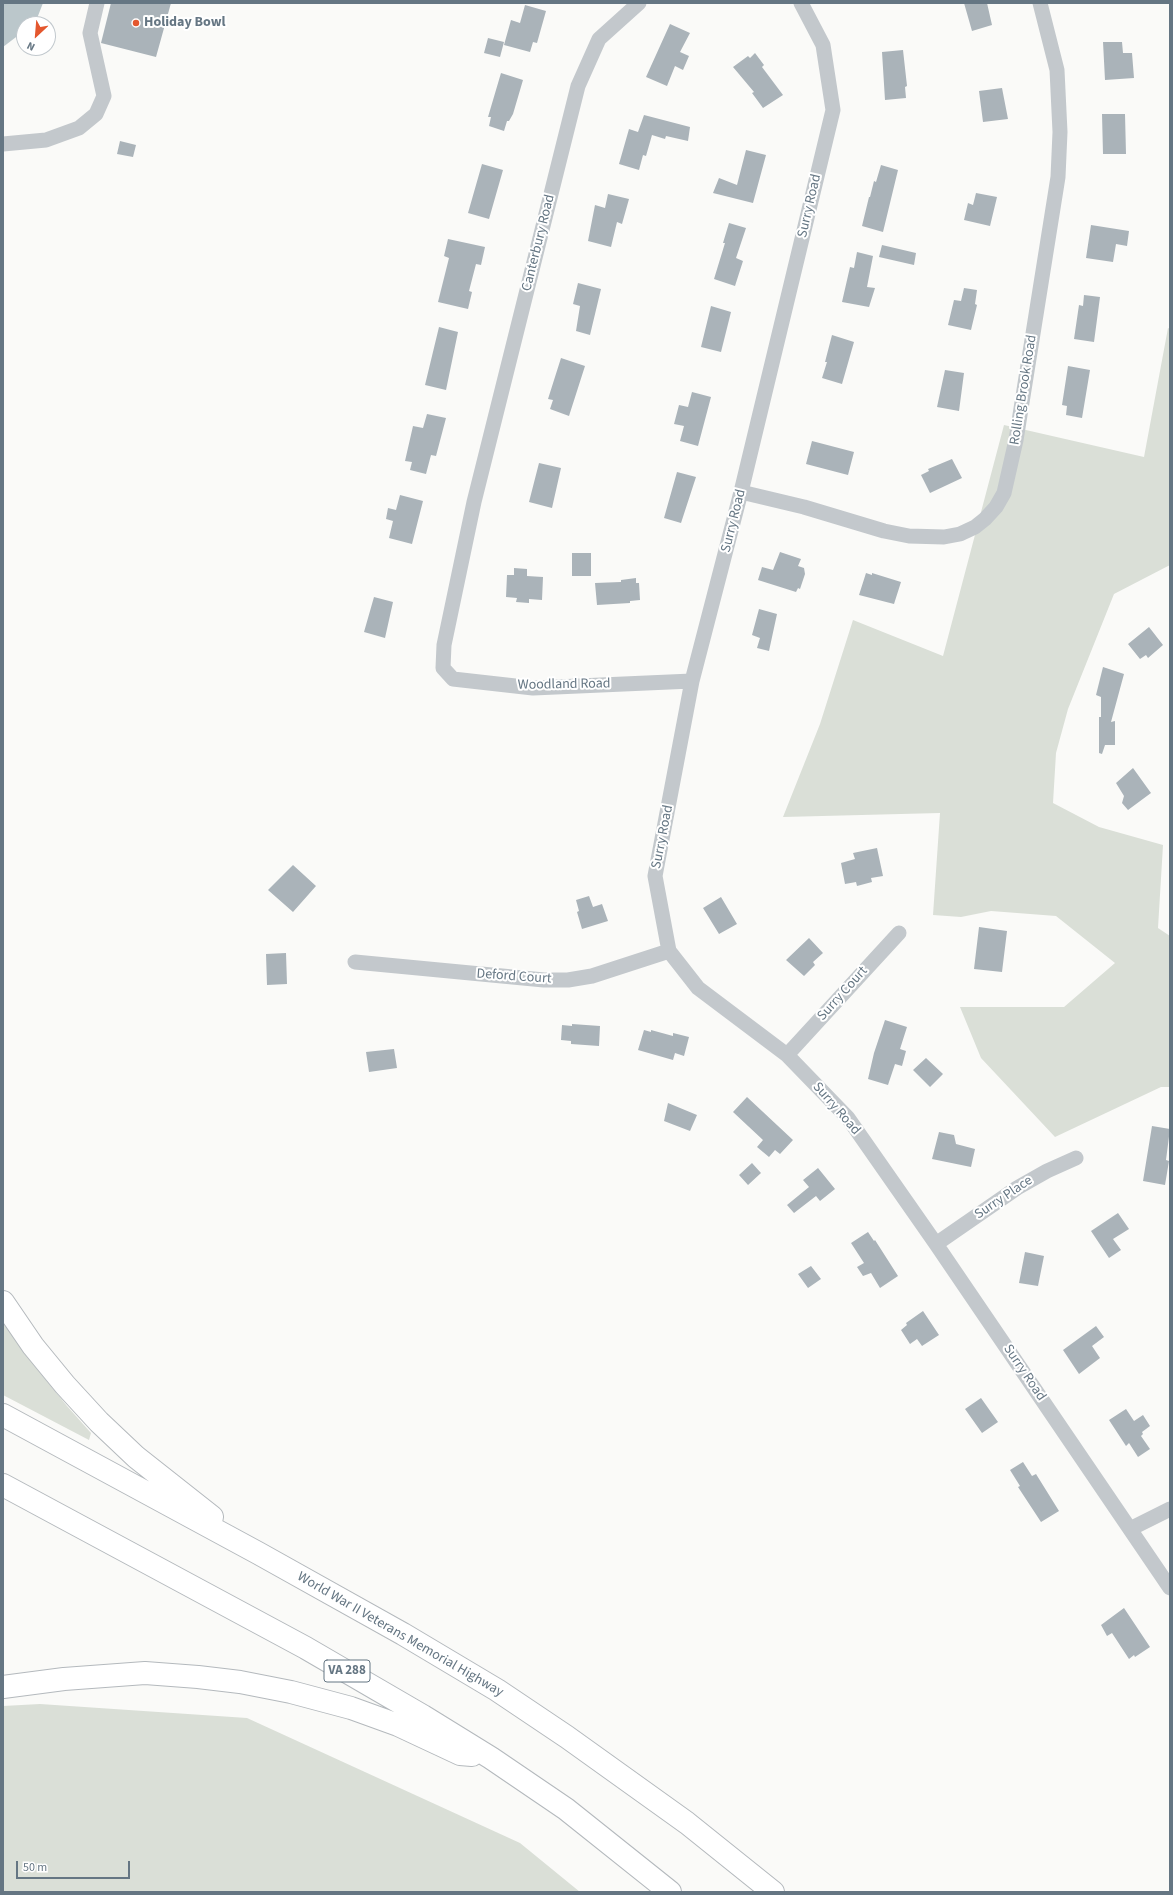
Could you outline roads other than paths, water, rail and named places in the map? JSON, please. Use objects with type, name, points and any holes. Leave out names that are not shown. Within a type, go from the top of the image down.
[{"type":"highway","points":[[3,1302],[33,1346],[99,1422],[136,1457],[258,1553]]},
{"type":"highway","name":"World War II Veterans Memorial Highway","points":[[3,1415],[258,1553],[442,1656],[503,1694],[567,1737],[687,1823],[773,1892]]},
{"type":"highway","name":"VA 288","points":[[3,1485],[313,1652],[491,1758],[566,1810],[670,1892]]},
{"type":"highway","points":[[3,1688],[64,1678],[145,1673],[240,1682],[291,1692],[351,1708],[398,1725],[460,1754],[491,1758]]},
{"type":"street","points":[[3,144],[46,140],[79,128],[96,114],[104,96],[90,33],[97,3]]},
{"type":"street","name":"Canterbury Road","points":[[474,502],[578,86],[598,39],[639,3]]},
{"type":"street","name":"Surry Road","points":[[801,3],[823,45],[833,110],[741,492],[692,681],[655,876],[669,951],[698,988],[787,1055],[848,1118],[936,1244],[1170,1588]]},
{"type":"street","name":"Rolling Brook Road","points":[[741,492],[804,507],[884,532],[909,536],[944,537],[960,534],[980,523],[996,507],[1004,493],[1016,440],[1058,177],[1060,132],[1057,70],[1040,3]]},
{"type":"street","name":"Woodland Road","points":[[474,502],[444,645],[443,668],[452,679],[533,688],[692,681]]},
{"type":"street","name":"Surry Court","points":[[787,1055],[899,933]]},
{"type":"street","name":"Deford Court","points":[[355,962],[544,980],[568,980],[592,976],[669,951]]},
{"type":"street","name":"Surry Place","points":[[936,1244],[1017,1188],[1046,1171],[1076,1158]]},
{"type":"street","points":[[1130,1529],[1170,1509]]},
{"type":"place","name":"Holiday Bowl","points":[[136,23]]}]
